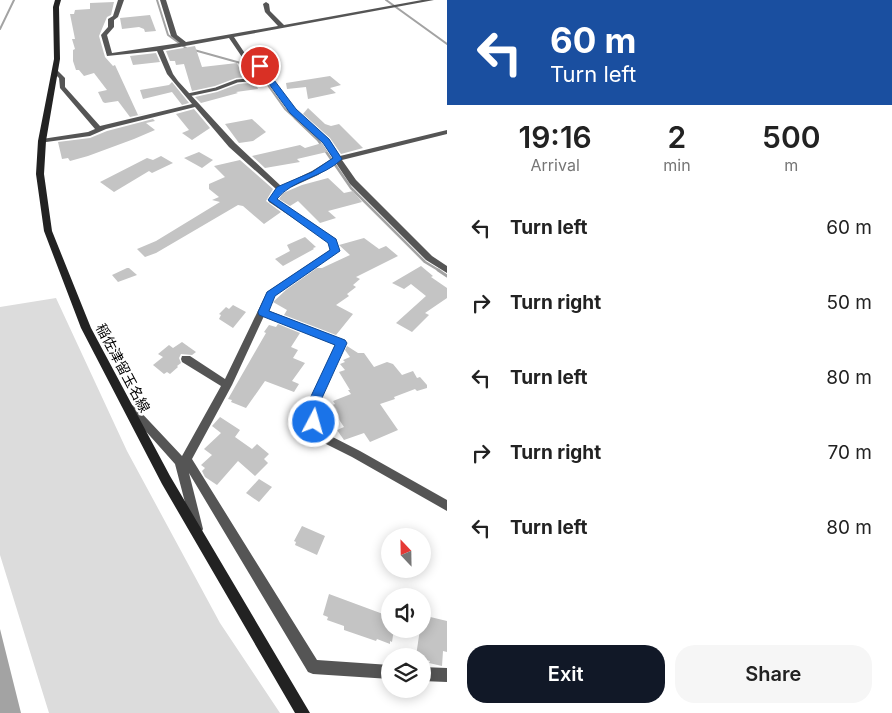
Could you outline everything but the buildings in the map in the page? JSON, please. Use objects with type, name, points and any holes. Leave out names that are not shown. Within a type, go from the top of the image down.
[{"type":"main road","name":"稲佐津留玉名線","points":[[58,0],[56,7],[57,59],[42,141],[40,174],[48,231],[86,328],[166,480],[303,713]]},
{"type":"street","points":[[121,0],[115,17],[111,19],[111,27],[104,35],[109,54],[173,47],[431,0]]},
{"type":"street","points":[[162,0],[174,36],[184,44]]},
{"type":"street","points":[[266,4],[267,11],[283,27]]},
{"type":"street","points":[[231,37],[246,59],[260,66],[293,111],[326,141],[360,189],[429,258],[447,270]]},
{"type":"street","points":[[159,49],[170,74],[196,105],[232,145],[280,189]]},
{"type":"street","points":[[55,71],[62,78],[62,87],[70,99],[99,129]]},
{"type":"street","points":[[42,141],[90,134],[99,129],[196,105]]},
{"type":"street","points":[[200,537],[183,460],[227,385],[270,294],[336,251],[332,241],[272,200],[280,189],[315,173],[337,159],[447,132]]},
{"type":"street","points":[[263,312],[341,343],[311,409],[316,434],[356,454],[447,506]]},
{"type":"street","points":[[186,359],[227,385]]},
{"type":"street","points":[[126,404],[183,460],[313,667],[381,671]]},
{"type":"street","points":[[431,674],[447,675]]},
{"type":"lane","points":[[188,95],[216,89],[237,80],[268,78]]},
{"type":"shaded area","points":[[56,298],[127,451],[220,623],[280,713],[49,713],[0,555],[0,307]]},
{"type":"shaded area","points":[[0,629],[21,713],[0,713]]},
{"type":"waterway","points":[[0,29],[14,0]]},
{"type":"waterway","points":[[157,0],[168,35],[186,48]]},
{"type":"waterway","points":[[386,0],[447,44]]},
{"type":"waterway","points":[[194,50],[255,67],[285,109],[296,119]]},
{"type":"waterway","points":[[295,118],[318,140],[351,188],[425,262],[440,271]]},
{"type":"waterway","points":[[438,270],[447,276]]},
{"type":"route","points":[[260,66],[293,111],[326,141],[337,159],[315,173],[280,189],[272,200],[332,241],[336,251],[270,294],[263,312],[341,343],[311,409],[314,422]]}]
